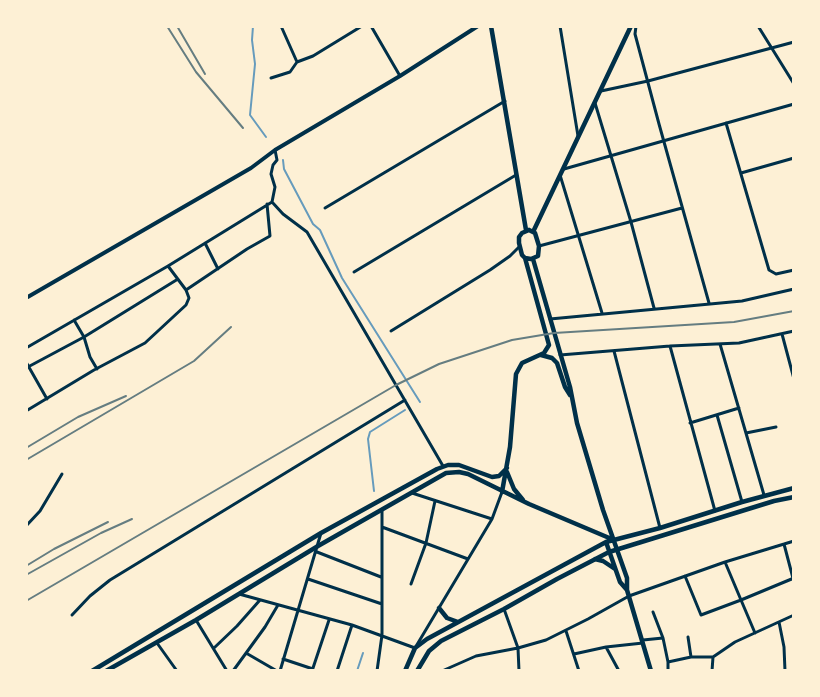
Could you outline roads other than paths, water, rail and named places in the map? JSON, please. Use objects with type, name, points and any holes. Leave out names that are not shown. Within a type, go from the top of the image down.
[{"type":"main road","points":[[491,26],[526,230]]},
{"type":"main road","points":[[533,232],[631,26]]},
{"type":"main road","points":[[526,230],[533,232],[539,246],[539,253],[533,259]]},
{"type":"main road","points":[[502,492],[507,468],[516,374],[526,360],[541,355],[546,351],[549,342],[525,258],[519,247],[520,237],[526,230]]},
{"type":"main road","points":[[525,258],[533,259]]},
{"type":"main road","points":[[533,259],[589,464],[628,578],[627,590],[652,671]]},
{"type":"main road","points":[[541,355],[552,358],[558,363],[565,387],[570,395]]},
{"type":"main road","points":[[92,671],[321,533],[443,466],[459,465],[492,477],[499,476],[507,468]]},
{"type":"main road","points":[[459,465],[459,472]]},
{"type":"main road","points":[[507,468],[514,489],[520,498],[529,504]]},
{"type":"main road","points":[[106,671],[157,643],[442,474],[459,472],[473,476],[502,492],[614,540]]},
{"type":"main road","points":[[405,671],[415,648],[427,639],[606,542],[660,528],[764,495],[794,488]]},
{"type":"main road","points":[[417,671],[429,651],[441,641],[609,552],[764,504],[794,497]]},
{"type":"main road","points":[[606,542],[621,585],[627,590]]},
{"type":"main road","points":[[594,559],[603,561],[615,570]]},
{"type":"main road","points":[[553,571],[557,579]]},
{"type":"main road","points":[[439,608],[447,618],[459,622]]},
{"type":"street","points":[[280,26],[298,62]]},
{"type":"street","points":[[271,78],[290,72],[298,62],[313,56],[362,26]]},
{"type":"street","points":[[371,26],[400,76]]},
{"type":"street","points":[[26,298],[251,168],[275,150],[400,76],[478,26]]},
{"type":"street","points":[[560,26],[578,137]]},
{"type":"street","points":[[636,26],[636,34],[648,81],[709,303]]},
{"type":"street","points":[[758,26],[794,84]]},
{"type":"street","points":[[600,92],[794,42]]},
{"type":"street","points":[[325,208],[504,102]]},
{"type":"street","points":[[595,102],[631,222],[654,308]]},
{"type":"street","points":[[563,169],[794,104]]},
{"type":"street","points":[[726,123],[769,270],[776,274],[794,270]]},
{"type":"street","points":[[272,202],[274,187],[271,174],[273,165],[277,160],[275,150]]},
{"type":"street","points":[[741,172],[794,158]]},
{"type":"street","points":[[354,272],[516,175]]},
{"type":"street","points":[[560,175],[602,313]]},
{"type":"street","points":[[26,348],[168,266],[272,202]]},
{"type":"street","points":[[272,202],[283,214],[307,232],[443,466]]},
{"type":"street","points":[[186,290],[270,236],[267,204]]},
{"type":"street","points":[[539,246],[682,208]]},
{"type":"street","points":[[205,243],[218,269]]},
{"type":"street","points":[[391,331],[490,270],[519,247]]},
{"type":"street","points":[[26,411],[145,343],[186,304],[189,298],[186,290],[168,266]]},
{"type":"street","points":[[28,368],[84,337],[178,279]]},
{"type":"street","points":[[549,319],[742,301],[794,289]]},
{"type":"street","points":[[74,320],[84,337],[90,357],[97,369]]},
{"type":"street","points":[[560,356],[670,346],[739,343],[794,331]]},
{"type":"street","points":[[782,334],[794,379]]},
{"type":"street","points":[[720,344],[764,495]]},
{"type":"street","points":[[670,346],[715,511]]},
{"type":"street","points":[[614,351],[660,528]]},
{"type":"street","points":[[26,362],[47,398]]},
{"type":"street","points":[[72,615],[90,596],[110,580],[405,400]]},
{"type":"street","points":[[690,422],[739,408]]},
{"type":"street","points":[[717,415],[742,502]]},
{"type":"street","points":[[746,433],[776,427]]},
{"type":"street","points":[[26,526],[40,511],[62,474]]},
{"type":"street","points":[[238,594],[352,625],[415,648],[492,519],[502,492]]},
{"type":"street","points":[[411,493],[492,519]]},
{"type":"street","points":[[411,584],[426,543],[435,500]]},
{"type":"street","points":[[377,671],[382,635],[382,510]]},
{"type":"street","points":[[382,527],[468,559]]},
{"type":"street","points":[[246,653],[278,671],[321,533]]},
{"type":"street","points":[[442,671],[476,656],[518,648],[546,640],[629,596],[725,562],[794,541]]},
{"type":"street","points":[[685,576],[701,615],[793,580],[784,544]]},
{"type":"street","points":[[316,552],[382,577]]},
{"type":"street","points":[[725,562],[756,633]]},
{"type":"street","points":[[308,579],[382,604]]},
{"type":"street","points":[[214,648],[238,626],[260,600]]},
{"type":"street","points":[[233,671],[278,605]]},
{"type":"street","points":[[504,609],[518,648],[519,671]]},
{"type":"street","points":[[653,612],[664,638],[668,662],[668,670],[665,671]]},
{"type":"street","points":[[668,662],[691,657],[714,657],[735,642],[794,615]]},
{"type":"street","points":[[196,620],[227,671]]},
{"type":"street","points":[[283,659],[313,670],[329,620]]},
{"type":"street","points":[[779,622],[784,647],[784,671]]},
{"type":"street","points":[[337,671],[352,625]]},
{"type":"street","points":[[566,631],[579,671]]},
{"type":"street","points":[[688,637],[691,657]]},
{"type":"street","points":[[574,654],[664,638]]},
{"type":"street","points":[[157,643],[177,671]]},
{"type":"street","points":[[606,647],[619,671]]},
{"type":"street","points":[[712,671],[714,657]]},
{"type":"waterway","points":[[253,26],[252,40],[255,64],[250,115],[266,137]]},
{"type":"waterway","points":[[283,160],[284,169],[313,224],[320,230],[342,278],[420,402]]},
{"type":"waterway","points":[[374,491],[368,439],[370,432],[405,410]]},
{"type":"waterway","points":[[357,671],[363,653]]},
{"type":"railway","points":[[167,26],[196,72],[243,128]]},
{"type":"railway","points":[[177,26],[205,74]]},
{"type":"railway","points":[[26,601],[396,385],[439,364],[512,340],[554,333],[734,322],[794,311]]},
{"type":"railway","points":[[26,460],[194,361],[231,327]]},
{"type":"railway","points":[[26,448],[78,417],[126,396]]},
{"type":"railway","points":[[26,575],[101,533],[132,519]]},
{"type":"railway","points":[[26,566],[54,549],[108,522]]}]
